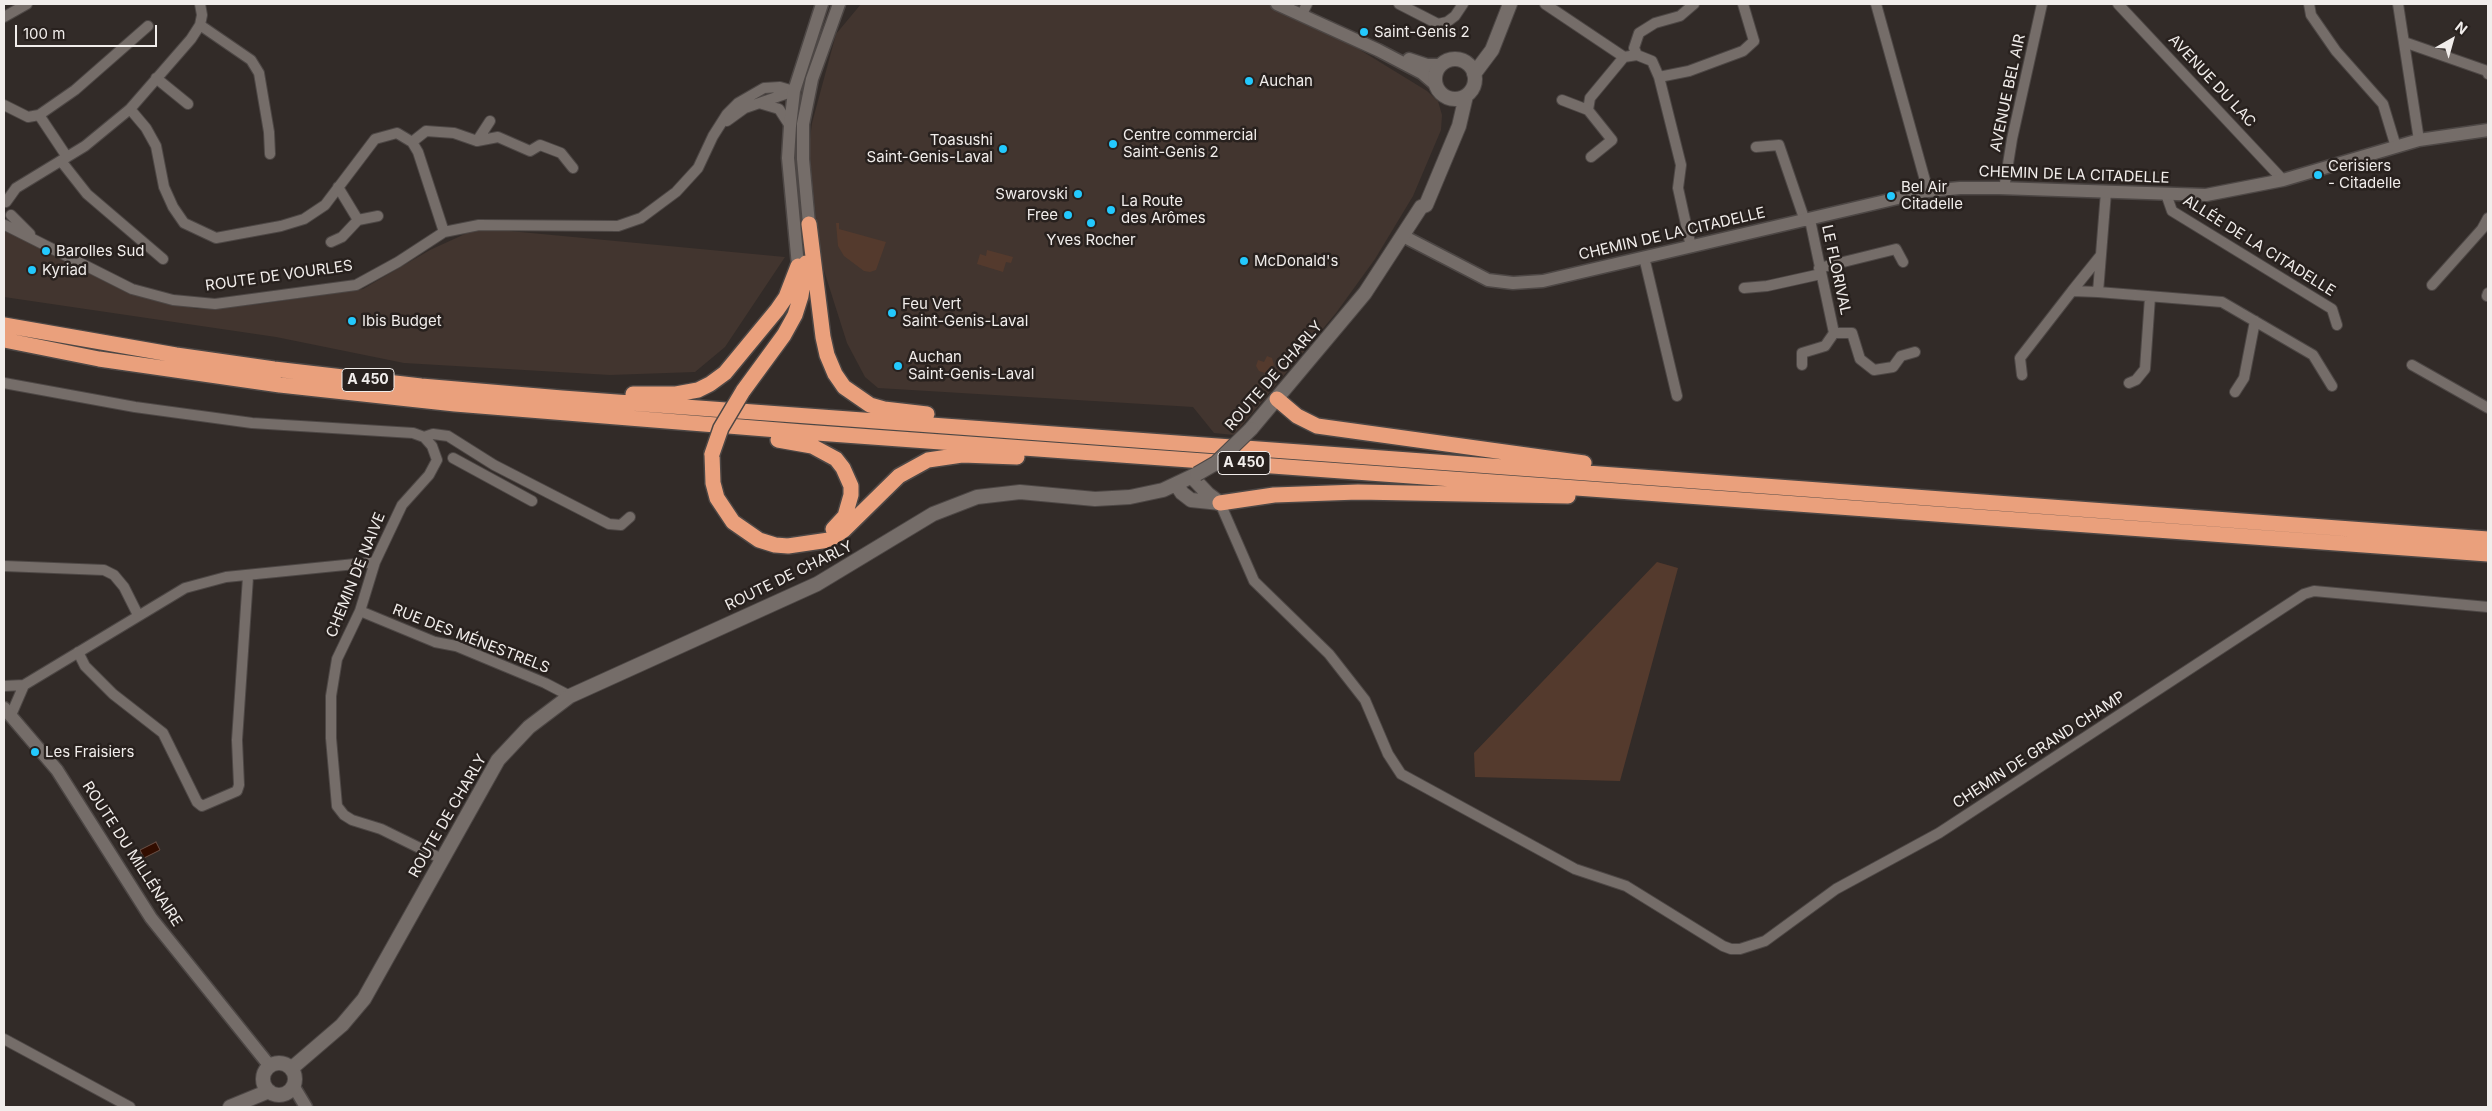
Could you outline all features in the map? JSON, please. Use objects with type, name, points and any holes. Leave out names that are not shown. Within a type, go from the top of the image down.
[{"type":"highway","points":[[809,224],[795,315],[784,335],[743,391],[721,428],[712,454],[712,482],[717,498],[733,522],[745,532],[775,545],[806,544],[829,540],[844,530],[898,476],[928,460],[962,455],[1064,458],[1077,451]]},
{"type":"highway","points":[[809,224],[827,355],[835,374],[844,387],[870,405],[884,409],[998,422],[1012,430]]},
{"type":"highway","points":[[562,398],[578,391],[676,394],[698,390],[710,384],[725,373],[777,310],[801,271]]},
{"type":"highway","name":"A 450","points":[[4,324],[176,355],[274,369],[421,386],[562,398],[2488,539]]},
{"type":"highway","name":"A 450","points":[[4,340],[99,359],[280,386],[454,404],[2488,554]]},
{"type":"highway","points":[[1277,399],[1297,416],[1317,426],[1598,466],[1611,474]]},
{"type":"highway","points":[[694,423],[701,432],[796,442],[812,446],[836,459],[848,476],[851,486],[850,500],[838,526],[821,540]]},
{"type":"highway","points":[[1220,503],[1274,494],[1367,492],[1500,494],[1622,500],[1634,492]]},
{"type":"main road","points":[[1505,4],[1486,46],[1478,54],[1465,62],[1452,60],[1441,65],[1436,74],[1440,90],[1455,99],[1466,96],[1474,86],[1474,74],[1492,50],[1510,4]]},
{"type":"main road","points":[[1465,62],[1474,74]]},
{"type":"main road","name":"ROUTE DE CHARLY","points":[[292,1068],[342,1025],[364,1000],[498,760],[529,726],[570,696],[817,584],[933,514],[977,497],[1020,492],[1095,499],[1130,497],[1176,484],[1216,463],[1251,429],[1365,293],[1403,236],[1420,207],[1419,200],[1451,125],[1451,110],[1440,90]]},
{"type":"main road","name":"ROUTE DE CHARLY","points":[[1420,207],[1426,205],[1459,126],[1466,96]]},
{"type":"main road","points":[[1194,476],[1208,494],[1220,503]]},
{"type":"main road","points":[[1176,484],[1182,493],[1191,500],[1220,503]]},
{"type":"main road","points":[[279,1062],[292,1068],[296,1077],[294,1087],[285,1094],[274,1094],[266,1088],[263,1074],[269,1065],[279,1062]]},
{"type":"main road","points":[[230,1107],[266,1088]]},
{"type":"street","points":[[4,17],[27,4]]},
{"type":"street","points":[[5,226],[11,215],[11,210],[5,201],[16,188],[85,146],[130,110],[200,25],[202,14],[200,4]]},
{"type":"street","points":[[801,271],[788,158],[790,126],[794,91],[822,4]]},
{"type":"street","points":[[803,124],[812,79],[839,4]]},
{"type":"street","points":[[1277,4],[1302,7],[1416,62],[1441,65]]},
{"type":"street","points":[[1399,4],[1438,24],[1447,22],[1455,16],[1463,4]]},
{"type":"street","points":[[1545,4],[1624,57]]},
{"type":"street","points":[[1637,55],[1634,48],[1639,33],[1655,23],[1680,16],[1694,4]]},
{"type":"street","points":[[1659,78],[1689,72],[1743,51],[1749,46],[1754,41],[1743,4]]},
{"type":"street","points":[[1876,4],[1928,191]]},
{"type":"street","name":"AVENUE BEL AIR","points":[[2004,189],[2012,138],[2042,4]]},
{"type":"street","name":"AVENUE DU LAC","points":[[2118,4],[2283,180]]},
{"type":"street","points":[[2309,4],[2312,15],[2336,52],[2383,104],[2396,147]]},
{"type":"street","points":[[2398,4],[2419,140]]},
{"type":"street","points":[[1302,7],[1432,80],[1440,90]]},
{"type":"street","points":[[200,25],[251,60],[259,73],[269,132],[270,154]]},
{"type":"street","points":[[4,105],[28,116],[39,115],[75,90],[148,26]]},
{"type":"street","points":[[809,41],[819,33],[830,29]]},
{"type":"street","points":[[2404,42],[2487,70],[2488,74]]},
{"type":"street","points":[[1588,110],[1590,98],[1624,57],[1637,55],[1652,61],[1659,78],[1681,165],[1678,188],[1691,247]]},
{"type":"street","points":[[156,78],[188,104]]},
{"type":"street","points":[[794,91],[812,79]]},
{"type":"street","name":"ROUTE DE VOURLES","points":[[5,226],[139,291],[173,300],[215,304],[356,285],[398,262],[444,232],[479,225],[618,226],[641,218],[676,192],[698,168],[718,128],[727,114],[738,103],[764,88],[780,87],[794,91]]},
{"type":"street","points":[[794,91],[803,106],[803,159],[809,224]]},
{"type":"street","name":"ROUTE DE VOURLES","points":[[718,128],[745,108],[794,91]]},
{"type":"street","points":[[1562,100],[1588,110],[1612,140],[1590,157]]},
{"type":"street","points":[[758,103],[779,109],[790,126]]},
{"type":"street","points":[[130,110],[146,128],[156,146],[164,187],[173,207],[184,223],[216,238],[281,226],[304,219],[325,205],[375,138],[398,134],[412,142],[421,160],[444,232]]},
{"type":"street","points":[[39,115],[87,194],[163,259]]},
{"type":"street","points":[[477,141],[490,121]]},
{"type":"street","name":"CHEMIN DE LA CITADELLE","points":[[1403,236],[1488,280],[1513,283],[1543,281],[1928,191],[1960,188],[2206,195],[2283,180],[2419,140],[2488,130]]},
{"type":"street","points":[[412,142],[426,131],[454,133],[477,141],[498,137],[530,151],[540,145],[561,153],[574,168]]},
{"type":"street","name":"LE FLORIVAL","points":[[1756,147],[1779,145],[1807,220],[1834,333],[1825,346],[1802,354],[1802,365]]},
{"type":"street","points":[[338,187],[358,220]]},
{"type":"street","points":[[2098,292],[2106,192]]},
{"type":"street","name":"ALLÉE DE LA CITADELLE","points":[[2166,194],[2172,211],[2332,309],[2337,324]]},
{"type":"street","name":"ROUTE DE VOURLES","points":[[11,215],[38,242]]},
{"type":"street","points":[[331,242],[342,237],[358,220],[378,216]]},
{"type":"street","points":[[2432,285],[2485,230],[2488,218]]},
{"type":"street","points":[[1744,288],[1767,286],[1896,249],[1903,262]]},
{"type":"street","points":[[2022,375],[2020,358],[2101,254]]},
{"type":"street","points":[[1644,257],[1677,396]]},
{"type":"street","points":[[2072,291],[2222,302],[2313,355],[2332,386]]},
{"type":"street","points":[[2129,383],[2136,380],[2144,368],[2150,297]]},
{"type":"street","points":[[2235,392],[2244,378],[2255,321]]},
{"type":"street","points":[[1834,333],[1852,333],[1860,359],[1874,370],[1893,367],[1901,356],[1916,352]]},
{"type":"street","points":[[2412,365],[2488,408]]},
{"type":"street","points":[[4,383],[135,407],[252,423],[413,433],[424,437],[432,446],[437,460],[453,458],[532,501]]},
{"type":"street","points":[[424,437],[433,434],[448,436],[463,448],[609,524],[622,525],[630,517]]},
{"type":"street","points":[[453,458],[463,448]]},
{"type":"street","name":"CHEMIN DE NAIVE","points":[[437,460],[429,475],[402,504],[375,562],[360,611],[337,659],[332,696],[331,738],[337,806],[352,820],[380,828],[442,860]]},
{"type":"street","name":"CHEMIN DE GRAND CHAMP","points":[[1220,503],[1254,581],[1329,654],[1365,700],[1390,759],[1401,774],[1575,869],[1626,886],[1723,946],[1740,949],[1765,941],[1836,889],[1939,833],[2304,594],[2314,592],[2488,607]]},
{"type":"street","points":[[7,712],[24,685],[185,588],[226,577],[248,577],[375,562]]},
{"type":"street","points":[[4,566],[104,570],[114,575],[124,587],[138,615]]},
{"type":"street","points":[[78,652],[85,666],[113,694],[163,733],[196,802],[202,806],[237,791],[239,785],[237,740],[248,577]]},
{"type":"street","name":"RUE DES MÉNESTRELS","points":[[360,611],[435,642],[456,646],[545,683],[570,696]]},
{"type":"street","points":[[4,686],[24,685]]},
{"type":"street","name":"ROUTE DU MILLÉNAIRE","points":[[7,712],[57,770],[150,918],[269,1065]]},
{"type":"street","points":[[4,1039],[130,1107]]},
{"type":"street","points":[[294,1087],[306,1107]]},
{"type":"shaded area","points":[[861,4],[1267,4],[1313,21],[1427,91],[1438,101],[1442,115],[1441,130],[1413,196],[1375,259],[1336,313],[1234,435],[1214,433],[1193,407],[878,388],[865,377],[847,343],[820,258],[809,147],[812,123],[836,34]]},
{"type":"shaded area","points":[[836,223],[839,223],[839,229],[886,242],[876,270],[864,271],[844,256],[838,246]]},
{"type":"shaded area","points":[[4,227],[138,294],[197,309],[261,304],[363,289],[430,250],[478,228],[785,257],[725,347],[695,372],[610,375],[404,363],[276,337],[4,297]]},
{"type":"shaded area","points":[[987,250],[1013,257],[1011,263],[1006,262],[1003,272],[977,264],[980,254],[986,256]]},
{"type":"shaded area","points":[[1267,356],[1272,358],[1274,365],[1265,373],[1259,371],[1256,366],[1258,360],[1264,362]]},
{"type":"shaded area","points":[[1657,562],[1678,568],[1620,781],[1475,777],[1474,753]]},
{"type":"shaded area","points":[[156,842],[160,850],[144,858],[140,850]]},
{"type":"place","name":"Saint-Genis 2","points":[[1364,32]]},
{"type":"place","name":"Auchan","points":[[1249,81]]},
{"type":"place","name":"Centre commercial Saint-Genis 2","points":[[1113,144]]},
{"type":"place","name":"Toasushi Saint-Genis-Laval","points":[[1003,149]]},
{"type":"place","name":"Cerisiers - Citadelle","points":[[2318,175]]},
{"type":"place","name":"Swarovski","points":[[1078,194]]},
{"type":"place","name":"Bel Air Citadelle","points":[[1891,196]]},
{"type":"place","name":"La Route des Arômes","points":[[1111,210]]},
{"type":"place","name":"Free","points":[[1068,215]]},
{"type":"place","name":"Yves Rocher","points":[[1091,223]]},
{"type":"place","name":"Barolles Sud","points":[[46,251]]},
{"type":"place","name":"McDonald's","points":[[1244,261]]},
{"type":"place","name":"Kyriad","points":[[32,270]]},
{"type":"place","name":"Feu Vert Saint-Genis-Laval","points":[[892,313]]},
{"type":"place","name":"Ibis Budget","points":[[352,321]]},
{"type":"place","name":"Auchan Saint-Genis-Laval","points":[[898,366]]},
{"type":"place","name":"Les Fraisiers","points":[[35,752]]}]
